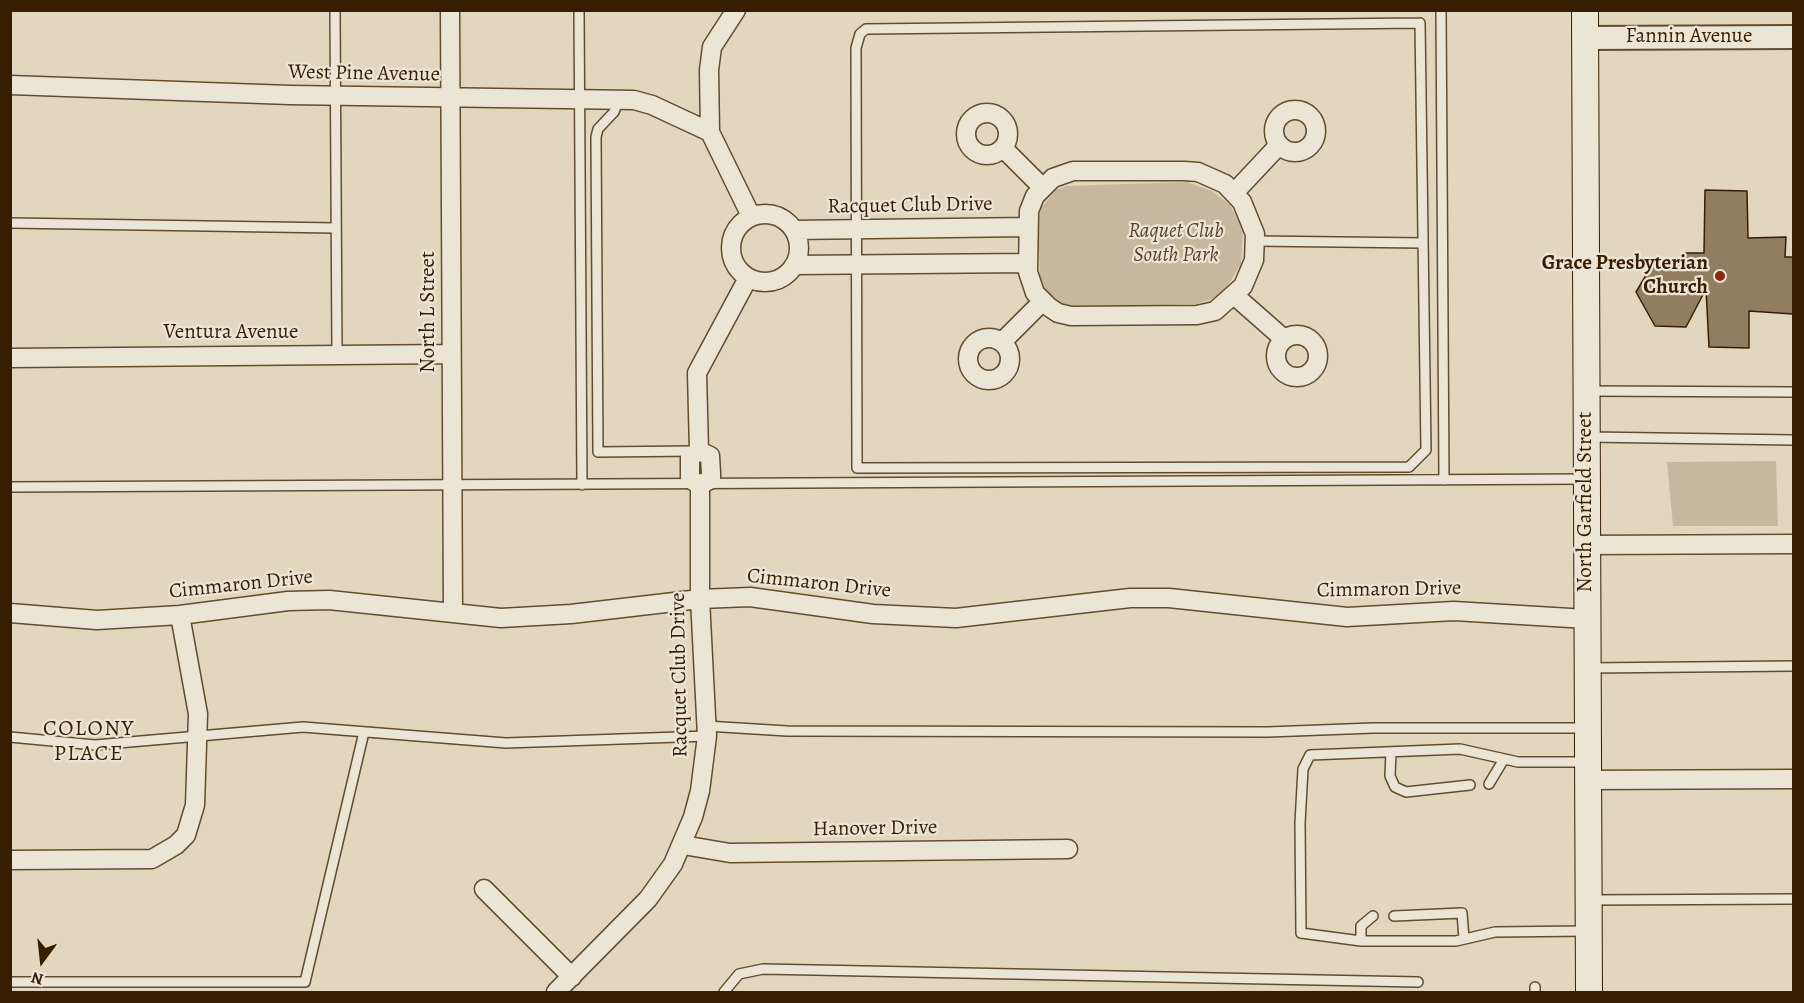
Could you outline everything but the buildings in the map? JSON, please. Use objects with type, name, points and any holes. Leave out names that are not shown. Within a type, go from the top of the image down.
[{"type":"main road","name":"North Garfield Street","points":[[1585,10],[1589,993]]},
{"type":"street","name":"North L Street","points":[[450,10],[453,613]]},
{"type":"street","points":[[736,10],[712,46],[709,70],[710,132],[751,216]]},
{"type":"street","name":"Fannin Avenue","points":[[1585,38],[1794,37]]},
{"type":"street","name":"West Pine Avenue","points":[[10,85],[335,96],[619,99],[652,105],[710,132]]},
{"type":"street","points":[[1234,193],[1279,145]]},
{"type":"street","points":[[1003,148],[1043,188]]},
{"type":"street","points":[[1073,171],[1184,171],[1209,176],[1225,184],[1234,193],[1248,213],[1255,241],[1254,260],[1243,286],[1215,311],[1184,316],[1071,316],[1058,314],[1042,302],[1030,283],[1027,263],[1029,211],[1035,196],[1053,178],[1073,171]]},
{"type":"street","points":[[761,213],[779,217],[794,230],[799,245],[794,266],[779,279],[758,282],[748,278],[734,263],[730,242],[738,226],[751,216],[761,213]]},
{"type":"street","name":"Racquet Club Drive","points":[[794,230],[1027,227]]},
{"type":"street","points":[[794,266],[1027,263]]},
{"type":"street","name":"Racquet Club Drive","points":[[556,993],[648,899],[683,845],[700,791],[706,731],[700,598],[700,485],[690,479],[690,457],[699,451],[697,373],[748,278]]},
{"type":"street","points":[[1234,295],[1284,339]]},
{"type":"street","points":[[1002,342],[1042,302]]},
{"type":"street","name":"Ventura Avenue","points":[[10,358],[451,354]]},
{"type":"street","points":[[1586,545],[1794,544]]},
{"type":"street","name":"Cimmaron Drive","points":[[10,613],[97,620],[180,615],[288,601],[329,600],[501,618],[536,617],[700,598],[750,597],[873,614],[956,618],[1130,598],[1169,598],[1325,616],[1454,611],[1587,619]]},
{"type":"street","points":[[10,860],[133,861],[152,859],[165,853],[186,835],[192,821],[197,788],[198,735],[196,695],[180,615]]},
{"type":"street","points":[[1587,771],[1794,779]]},
{"type":"street","name":"Hanover Drive","points":[[683,845],[730,853],[1068,849]]},
{"type":"street","points":[[484,889],[572,977]]},
{"type":"lane","points":[[335,10],[337,355]]},
{"type":"lane","points":[[579,10],[582,485]]},
{"type":"lane","points":[[1441,10],[1444,480]]},
{"type":"lane","points":[[1420,23],[1426,450],[1409,467],[857,468],[857,229],[856,48],[860,34],[866,29],[1420,23]]},
{"type":"lane","points":[[619,99],[614,112],[598,129],[596,137],[598,452],[699,451]]},
{"type":"lane","points":[[10,224],[336,228]]},
{"type":"lane","points":[[1255,241],[1423,243]]},
{"type":"lane","points":[[1586,391],[1794,392]]},
{"type":"lane","points":[[1586,437],[1794,440]]},
{"type":"lane","points":[[10,487],[1586,480]]},
{"type":"lane","points":[[1588,668],[1794,666]]},
{"type":"lane","points":[[10,737],[95,745],[303,727],[506,743],[706,731],[1256,732],[1373,728],[1587,728]]},
{"type":"lane","points":[[10,982],[305,982],[364,732]]},
{"type":"lane","points":[[1587,771],[1518,762],[1460,749],[1310,755],[1304,769],[1300,823],[1302,933],[1361,941],[1464,939],[1495,932],[1588,931]]},
{"type":"lane","points":[[1391,752],[1390,776],[1395,787],[1406,792],[1470,785]]},
{"type":"lane","points":[[1488,784],[1504,759]]},
{"type":"lane","points":[[1588,900],[1794,899]]},
{"type":"lane","points":[[1394,916],[1462,914],[1464,939]]},
{"type":"lane","points":[[1361,941],[1361,926],[1373,916]]},
{"type":"lane","points":[[724,993],[739,974],[763,969],[1418,982]]},
{"type":"green space","name":"Raquet Club South Park","points":[[1187,182],[1212,191],[1230,205],[1243,230],[1241,264],[1225,290],[1212,299],[1196,304],[1072,307],[1060,303],[1044,287],[1040,276],[1038,220],[1042,207],[1056,190],[1066,186]]},
{"type":"green space","points":[[1776,461],[1778,526],[1673,526],[1667,462]]},
{"type":"place","name":"Grace Presbyterian Church","points":[[1720,276]]},
{"type":"district","name":"COLONY PLACE","points":[[89,742]]}]
